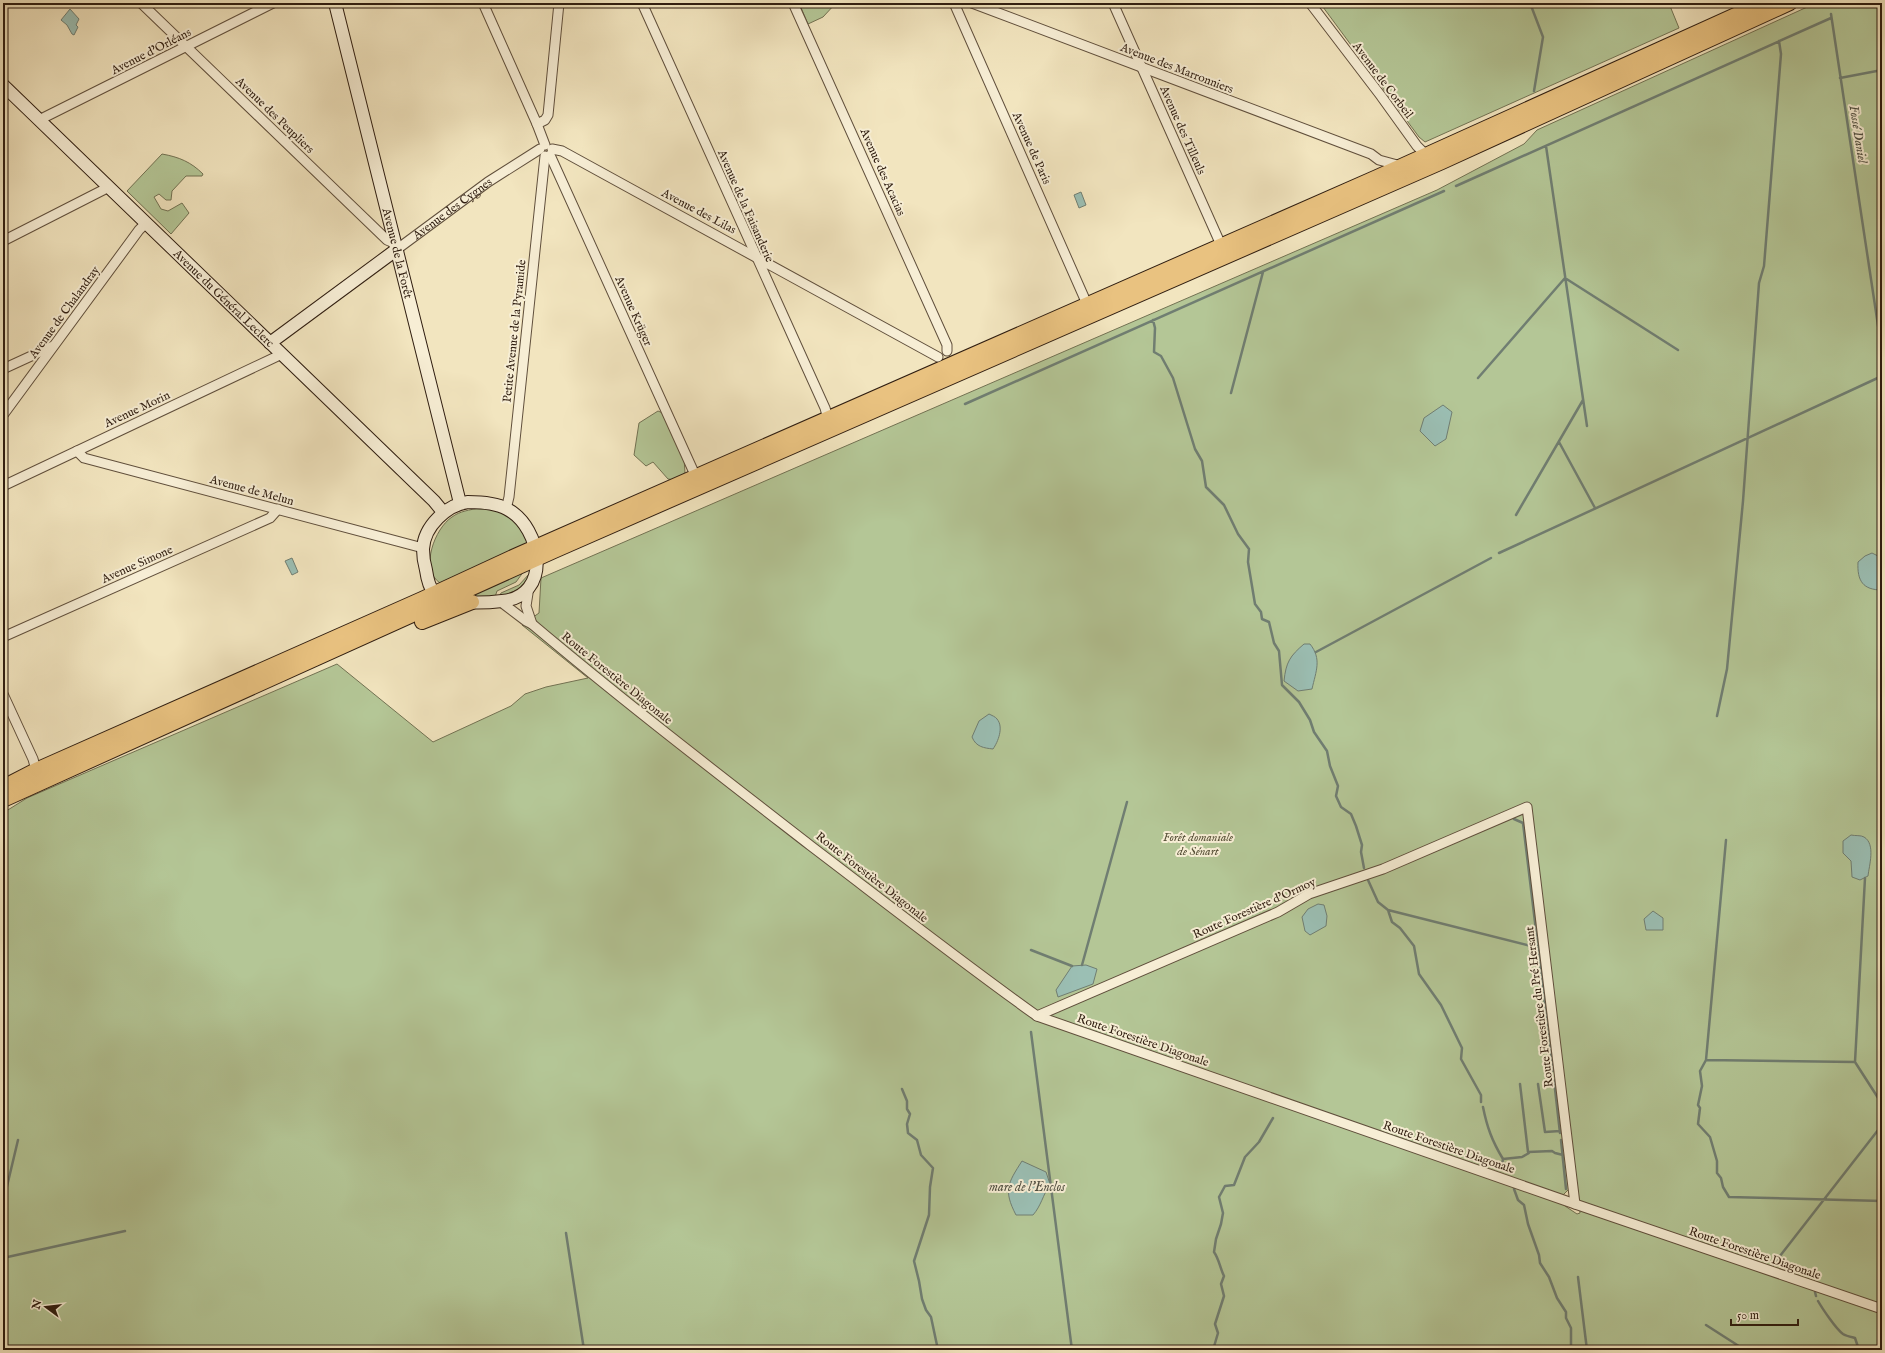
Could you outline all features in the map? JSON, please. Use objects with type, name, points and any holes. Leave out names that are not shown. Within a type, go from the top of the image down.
[{"type":"main road","name":"Avenue de la Forêt","points":[[335,3],[460,503]]},
{"type":"main road","points":[[3,800],[449,600],[536,553],[696,477],[1221,245],[1377,180],[1401,166],[1762,3]]},
{"type":"main road","points":[[3,787],[34,765],[434,593],[536,553],[976,365],[1368,195],[1790,3]]},
{"type":"main road","name":"Avenue du Général Leclerc","points":[[3,86],[429,496],[443,512]]},
{"type":"main road","name":"Avenue des Cygnes","points":[[270,343],[395,247]]},
{"type":"main road","points":[[481,502],[506,509],[522,521],[528,529],[536,553],[538,568],[528,587],[514,598],[501,602],[449,600],[434,593],[426,574],[423,548],[427,535],[443,512],[460,503],[481,502]]},
{"type":"main road","points":[[386,627],[400,629],[472,602]]},
{"type":"main road","points":[[3,807],[48,779]]},
{"type":"street","name":"Avenue des Peupliers","points":[[141,3],[395,247]]},
{"type":"street","name":"Avenue d'Orléans","points":[[39,120],[273,3]]},
{"type":"street","name":"Avenue Krüger","points":[[483,3],[537,124],[546,151],[696,477]]},
{"type":"street","points":[[537,124],[545,120],[548,115],[559,3]]},
{"type":"street","name":"Avenue de la Faisanderie","points":[[642,3],[825,408],[828,419]]},
{"type":"street","name":"Avenue des Acacias","points":[[794,3],[947,344],[947,351]]},
{"type":"street","name":"Avenue de Paris","points":[[954,3],[1085,295],[1087,304]]},
{"type":"street","name":"Avenue des Marronniers","points":[[972,3],[1374,156],[1379,160],[1401,166]]},
{"type":"street","name":"Avenue des Tilleuls","points":[[1113,3],[1221,245]]},
{"type":"street","name":"Avenue de Corbeil","points":[[1310,3],[1425,155]]},
{"type":"street","name":"Avenue des Cygnes","points":[[395,247],[488,182],[546,151]]},
{"type":"street","name":"Avenue des Lilas","points":[[546,151],[562,152],[755,255],[938,357]]},
{"type":"street","name":"Petite Avenue de la Pyramide","points":[[506,509],[509,497],[546,151]]},
{"type":"street","points":[[1425,155],[1433,160],[1442,162]]},
{"type":"street","points":[[1368,195],[1377,180],[1374,156]]},
{"type":"street","points":[[3,241],[109,187]]},
{"type":"street","name":"Avenue de Chalandray","points":[[3,415],[139,230],[146,223]]},
{"type":"street","points":[[3,369],[54,346]]},
{"type":"street","points":[[935,371],[938,357],[947,351],[956,353],[960,360]]},
{"type":"street","name":"Avenue Morin","points":[[3,486],[282,354]]},
{"type":"street","name":"Avenue de Melun","points":[[77,451],[84,458],[423,548]]},
{"type":"street","name":"Avenue Simone","points":[[3,636],[270,518],[278,509]]},
{"type":"street","points":[[528,587],[526,606],[532,624]]},
{"type":"street","name":"Route Forestière Diagonale","points":[[501,602],[526,622],[532,624],[582,667],[981,977],[1036,1016],[1575,1204],[1882,1309]]},
{"type":"street","points":[[3,694],[34,765]]},
{"type":"street","name":"Route Forestière d'Ormoy","points":[[1036,1016],[1278,912],[1309,894],[1383,869],[1527,807]]},
{"type":"street","name":"Route Forestière du Pré Hersant","points":[[1527,807],[1575,1204]]},
{"type":"green space","points":[[799,3],[836,3],[823,17],[808,24]]},
{"type":"green space","points":[[1320,3],[1672,3],[1670,6],[1679,28],[1425,142],[1419,137]]},
{"type":"green space","name":"Forêt domaniale de Sénart","points":[[1816,3],[1882,3],[1882,1350],[3,1350],[3,813],[27,798],[337,664],[433,742],[511,706],[525,694],[546,687],[588,678],[522,625],[539,613],[541,578],[1437,190],[1524,144],[1537,130]],"holes":[[[1572,1186],[1578,1190],[1580,1213],[1577,1214],[1565,1206],[1560,1198]]]},
{"type":"green space","points":[[162,154],[184,161],[194,166],[203,174],[202,176],[186,176],[172,191],[171,200],[166,200],[159,194],[154,197],[161,209],[168,211],[182,203],[189,213],[171,234],[127,191]]},
{"type":"green space","points":[[658,411],[665,414],[683,442],[685,473],[675,480],[668,479],[653,462],[646,466],[634,455],[639,423]]},
{"type":"green space","points":[[479,508],[496,511],[509,517],[519,527],[527,542],[526,544],[440,583],[434,577],[431,568],[430,559],[435,539],[446,522],[452,517],[462,512]]},
{"type":"green space","points":[[524,571],[516,582],[497,591],[495,597],[463,598]]},
{"type":"green space","points":[[530,573],[525,583],[518,589],[499,597],[501,593],[519,585]]},
{"type":"water","points":[[70,9],[79,19],[76,25],[78,27],[74,35],[67,25],[61,20]]},
{"type":"water","points":[[1081,192],[1086,205],[1079,208],[1074,195]]},
{"type":"water","points":[[1443,405],[1452,412],[1446,439],[1435,446],[1420,431],[1424,418]]},
{"type":"water","points":[[1872,553],[1880,557],[1882,562],[1882,590],[1875,590],[1866,586],[1860,579],[1858,562],[1865,556]]},
{"type":"water","points":[[292,558],[298,572],[292,575],[285,561]]},
{"type":"water","points":[[1304,644],[1310,644],[1314,650],[1317,665],[1312,689],[1298,691],[1284,681],[1286,669],[1290,660],[1295,652]]},
{"type":"water","points":[[989,714],[996,718],[1000,726],[998,739],[993,749],[978,745],[972,737],[979,721]]},
{"type":"water","points":[[1851,835],[1861,836],[1868,840],[1871,850],[1868,876],[1860,880],[1852,877],[1851,861],[1843,853],[1843,841]]},
{"type":"water","points":[[1318,904],[1324,905],[1327,916],[1326,926],[1310,935],[1305,931],[1302,917],[1308,909]]},
{"type":"water","points":[[1653,911],[1663,918],[1663,930],[1646,930],[1644,919]]},
{"type":"water","points":[[1086,965],[1097,969],[1093,984],[1058,997],[1056,990],[1072,966]]},
{"type":"water","name":"mare de l’Enclos","points":[[1022,1161],[1046,1172],[1050,1184],[1033,1215],[1016,1215],[1009,1199],[1009,1187],[1013,1175]]},
{"type":"waterway","points":[[1530,3],[1543,37],[1534,91]]},
{"type":"waterway","name":"Fossé Daniel","points":[[1831,14],[1882,352]]},
{"type":"waterway","points":[[1456,186],[1831,18]]},
{"type":"waterway","points":[[1717,716],[1727,669],[1743,501],[1759,283],[1764,266],[1781,54],[1779,41]]},
{"type":"waterway","points":[[1840,78],[1882,70]]},
{"type":"waterway","points":[[1546,146],[1587,426]]},
{"type":"waterway","points":[[965,404],[1444,191]]},
{"type":"waterway","points":[[1231,393],[1263,272]]},
{"type":"waterway","points":[[1478,378],[1565,278],[1678,350]]},
{"type":"waterway","points":[[1153,320],[1155,328],[1154,352],[1161,356],[1173,378],[1195,449],[1202,461],[1206,487],[1224,505],[1238,534],[1249,549],[1248,562],[1255,604],[1261,612],[1262,619],[1269,622],[1274,643],[1279,651],[1282,685],[1299,702],[1310,720],[1314,732],[1327,751],[1330,766],[1338,786],[1336,796],[1341,807],[1351,814],[1356,826],[1362,845],[1361,852],[1364,868]]},
{"type":"waterway","points":[[1499,553],[1882,376]]},
{"type":"waterway","points":[[1516,515],[1583,400]]},
{"type":"waterway","points":[[1559,442],[1595,508]]},
{"type":"waterway","points":[[1316,652],[1491,558]]},
{"type":"waterway","points":[[1082,965],[1127,802]]},
{"type":"waterway","points":[[1514,819],[1523,823],[1553,1071]]},
{"type":"waterway","points":[[1726,840],[1706,1060],[1855,1062]]},
{"type":"waterway","points":[[1865,878],[1855,1062],[1882,1104]]},
{"type":"waterway","points":[[1368,880],[1378,902],[1388,910],[1392,922],[1400,928],[1414,946],[1419,974],[1441,1005],[1462,1048],[1461,1059],[1481,1095],[1481,1102]]},
{"type":"waterway","points":[[1388,910],[1539,948]]},
{"type":"waterway","points":[[1031,950],[1072,966]]},
{"type":"waterway","points":[[1031,1032],[1072,1350]]},
{"type":"waterway","points":[[1706,1060],[1700,1071],[1702,1086],[1698,1105],[1700,1108],[1698,1124],[1710,1137],[1717,1161],[1717,1173],[1721,1178],[1723,1187],[1729,1197],[1882,1201]]},
{"type":"waterway","points":[[1554,1080],[1560,1133]]},
{"type":"waterway","points":[[1520,1084],[1528,1152],[1552,1151],[1563,1155]]},
{"type":"waterway","points":[[1538,1084],[1545,1132],[1560,1131]]},
{"type":"waterway","points":[[902,1089],[907,1101],[907,1109],[910,1114],[907,1124],[908,1133],[917,1140],[921,1155],[933,1168],[930,1187],[929,1215],[914,1261],[922,1299],[926,1310],[931,1317],[938,1350]]},
{"type":"waterway","points":[[1483,1107],[1490,1134],[1503,1159],[1501,1170]]},
{"type":"waterway","points":[[1213,1350],[1218,1333],[1215,1324],[1224,1296],[1221,1284],[1224,1276],[1214,1252],[1223,1213],[1219,1197],[1225,1186],[1234,1185],[1245,1157],[1259,1142],[1273,1118]]},
{"type":"waterway","points":[[1773,1265],[1882,1125]]},
{"type":"waterway","points":[[3,1203],[18,1140]]},
{"type":"waterway","points":[[1561,1140],[1566,1189]]},
{"type":"waterway","points":[[1503,1159],[1522,1157],[1529,1153]]},
{"type":"waterway","points":[[1514,1189],[1518,1200],[1524,1205],[1540,1263],[1549,1277],[1557,1298],[1566,1312],[1566,1318],[1571,1328],[1571,1350]]},
{"type":"waterway","points":[[3,1258],[125,1231]]},
{"type":"waterway","points":[[566,1233],[584,1350]]},
{"type":"waterway","points":[[1578,1277],[1587,1350]]},
{"type":"waterway","points":[[1815,1292],[1816,1296]]},
{"type":"waterway","points":[[1818,1301],[1840,1331],[1843,1334],[1855,1338],[1859,1350]]},
{"type":"waterway","points":[[1706,1325],[1745,1350]]}]
